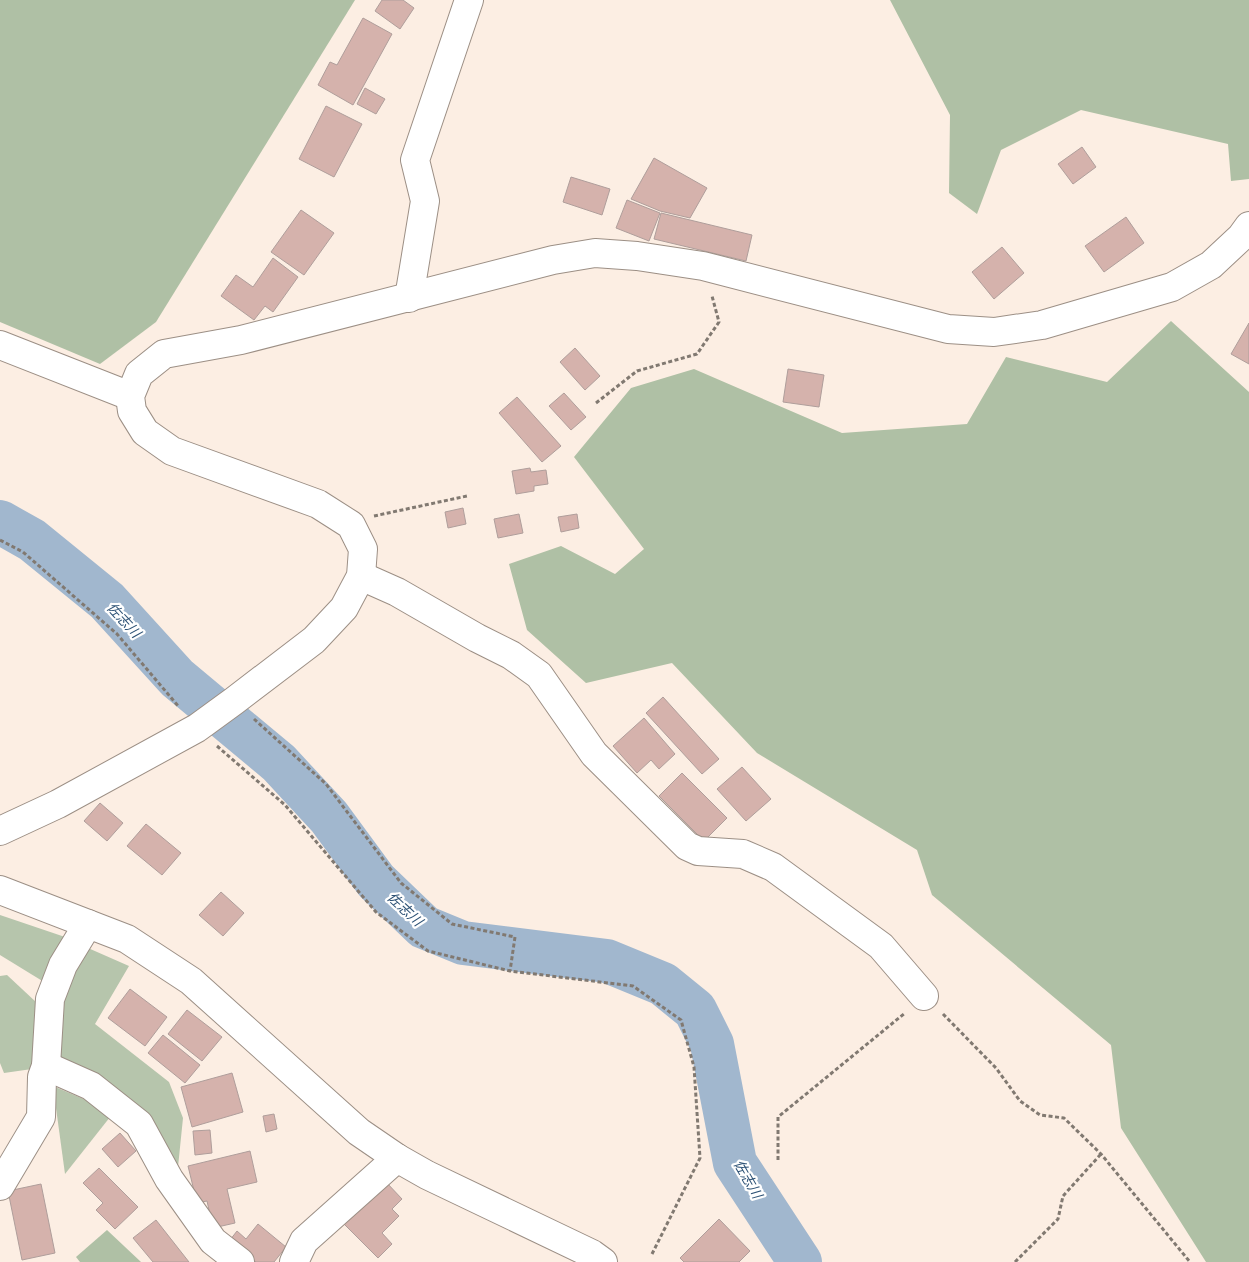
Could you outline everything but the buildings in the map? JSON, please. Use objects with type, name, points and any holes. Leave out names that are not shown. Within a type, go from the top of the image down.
[{"type":"street","points":[[410,298],[425,200],[415,160],[469,0]]},
{"type":"street","points":[[0,831],[58,804],[197,728],[314,640],[344,608],[361,576],[364,549],[350,525],[318,504],[172,451],[145,432],[132,411],[130,396],[139,374],[164,354],[241,340],[553,260],[595,253],[637,256],[703,266],[948,329],[994,332],[1042,325],[1172,287],[1212,265],[1241,237],[1249,226]]},
{"type":"street","points":[[0,345],[130,396]]},
{"type":"street","points":[[361,576],[397,592],[477,638],[512,655],[539,675],[594,754],[687,846],[698,851],[744,854],[773,866],[881,946],[924,996]]},
{"type":"street","points":[[0,890],[127,939],[191,981],[359,1132],[397,1158],[435,1179],[592,1254],[604,1262]]},
{"type":"street","points":[[0,1186],[41,1117],[42,1077],[46,1066],[50,999],[63,965],[88,924]]},
{"type":"street","points":[[46,1066],[91,1086],[139,1124],[169,1178],[213,1241],[240,1262]]},
{"type":"street","points":[[294,1262],[304,1240],[397,1158]]},
{"type":"path","points":[[596,403],[637,371],[697,354],[719,322],[703,266]]},
{"type":"path","points":[[350,525],[374,516],[468,496]]},
{"type":"path","points":[[0,540],[23,552],[117,634],[197,728],[285,805],[376,912],[428,951],[510,971],[633,986],[681,1020],[694,1067],[700,1158],[652,1254]]},
{"type":"path","points":[[234,701],[326,784],[401,883],[452,924],[514,937],[510,971]]},
{"type":"path","points":[[778,1160],[778,1117],[924,996],[996,1068],[1020,1101],[1040,1115],[1064,1118],[1101,1154],[1190,1262]]},
{"type":"path","points":[[1015,1262],[1058,1219],[1063,1196],[1101,1154]]},
{"type":"green space","points":[[0,0],[355,0],[156,322],[100,364],[0,322]]},
{"type":"green space","points":[[890,0],[1249,0],[1249,179],[1231,181],[1228,144],[1081,110],[1001,150],[977,214],[949,193],[950,115]]},
{"type":"green space","points":[[1171,321],[1249,392],[1249,1262],[1206,1262],[1121,1128],[1111,1045],[932,895],[917,850],[757,753],[672,663],[586,683],[527,630],[509,564],[561,546],[615,574],[644,549],[574,457],[631,388],[694,369],[842,433],[967,424],[1006,357],[1107,382]]},
{"type":"green space","points":[[0,915],[65,937],[44,982],[0,955]]},
{"type":"green space","points":[[88,948],[129,966],[95,1024],[169,1082],[183,1118],[178,1167],[58,1061],[54,1009]]},
{"type":"green space","points":[[7,975],[37,1003],[32,1069],[4,1073],[0,1063],[0,976]]},
{"type":"green space","points":[[53,1086],[114,1112],[65,1174]]},
{"type":"green space","points":[[107,1230],[141,1262],[80,1262],[76,1257]]},
{"type":"waterway","name":"佐志川","points":[[0,522],[32,540],[107,601],[177,678],[279,763],[329,817],[376,881],[424,927],[463,943],[607,961],[663,984],[695,1010],[712,1044],[735,1163],[800,1262]]}]
